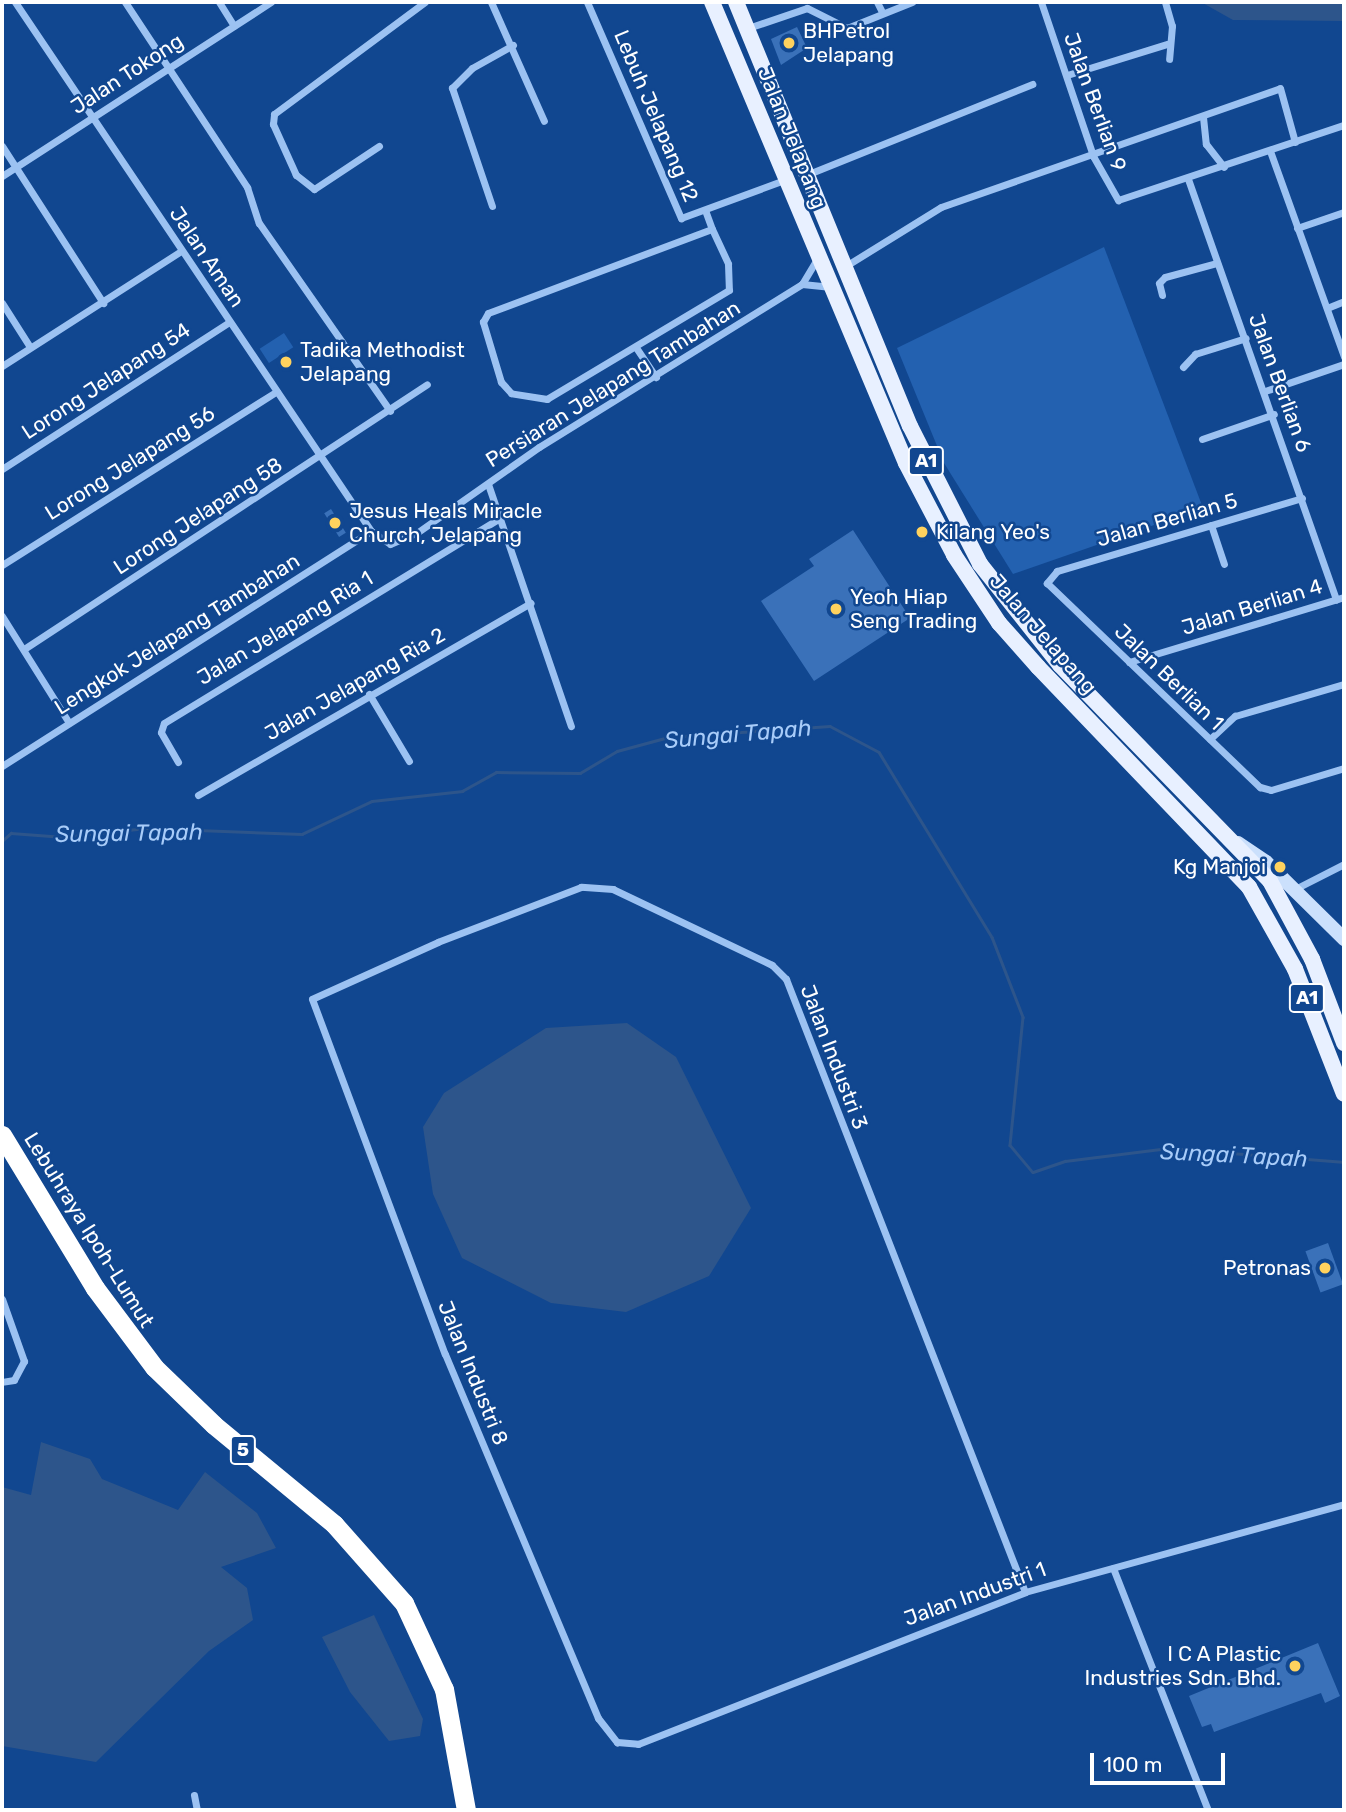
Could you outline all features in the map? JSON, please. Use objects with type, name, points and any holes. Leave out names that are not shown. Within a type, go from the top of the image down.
[{"type":"highway","name":"Lebuhraya Ipoh-Lumut","points":[[2,1135],[96,1288],[154,1367],[195,1408],[334,1524],[404,1603],[444,1689],[466,1810]]},
{"type":"highway","name":"Lebuhraya Ipoh-Lumut","points":[[455,1810],[462,1779]]},
{"type":"main road","name":"Jalan Jelapang","points":[[712,2],[787,179],[817,258],[906,463],[975,590],[1038,667],[1249,887],[1295,969],[1344,1094]]},
{"type":"main road","name":"Jalan Jelapang","points":[[736,2],[843,268],[945,502],[980,564],[1060,665],[1238,843],[1270,881],[1312,959],[1344,1043]]},
{"type":"main road","points":[[1238,843],[1251,872],[1249,887],[1265,889],[1286,910]]},
{"type":"street","name":"Jalan Aman","points":[[15,2],[370,531]]},
{"type":"street","points":[[125,2],[247,187],[259,223],[390,411]]},
{"type":"street","points":[[219,2],[234,26]]},
{"type":"street","name":"Jalan Tokong","points":[[2,176],[271,2]]},
{"type":"street","points":[[379,146],[314,189],[296,175],[273,124],[274,114],[425,2]]},
{"type":"street","points":[[491,2],[513,45],[544,121]]},
{"type":"street","name":"Lebuh Jelapang 12","points":[[587,2],[681,218],[787,179]]},
{"type":"street","points":[[877,2],[882,12]]},
{"type":"street","points":[[746,28],[807,8],[847,28],[912,2]]},
{"type":"street","name":"Jalan Berlian 9","points":[[1041,2],[1093,156],[1111,196],[1128,201],[1188,179]]},
{"type":"street","points":[[1165,2],[1172,26],[1167,44],[1170,59]]},
{"type":"street","points":[[1067,75],[1167,44]]},
{"type":"street","points":[[492,206],[452,88],[458,77],[513,45]]},
{"type":"street","points":[[805,176],[1032,84]]},
{"type":"street","points":[[843,268],[941,207],[1093,156],[1280,88],[1294,142]]},
{"type":"street","points":[[1203,117],[1206,144],[1224,167]]},
{"type":"street","points":[[1188,179],[1344,125]]},
{"type":"street","points":[[2,146],[103,303]]},
{"type":"street","points":[[1270,151],[1344,357]]},
{"type":"street","name":"Jalan Berlian 6","points":[[1188,179],[1340,598]]},
{"type":"street","points":[[705,210],[727,264],[729,289],[637,349],[547,399],[511,393],[492,355],[483,322],[488,313],[712,229]]},
{"type":"street","points":[[1297,228],[1344,212]]},
{"type":"street","points":[[2,366],[181,251]]},
{"type":"street","name":"Persiaran Jelapang Tambahan","points":[[370,531],[390,544],[402,541],[802,284],[817,258]]},
{"type":"street","points":[[1162,295],[1159,283],[1166,277],[1217,262]]},
{"type":"street","points":[[802,284],[830,288]]},
{"type":"street","points":[[1326,308],[1344,301]]},
{"type":"street","points":[[2,303],[30,347]]},
{"type":"street","name":"Lorong Jelapang 54","points":[[2,470],[229,322]]},
{"type":"street","points":[[1183,367],[1195,354],[1246,338]]},
{"type":"street","points":[[637,349],[656,377]]},
{"type":"street","points":[[1265,391],[1344,364]]},
{"type":"street","name":"Lorong Jelapang 58","points":[[24,649],[322,456],[427,384]]},
{"type":"street","name":"Lorong Jelapang 56","points":[[2,565],[277,391]]},
{"type":"street","points":[[1202,439],[1274,414]]},
{"type":"street","points":[[488,484],[570,726]]},
{"type":"street","name":"Jalan Berlian 5","points":[[1047,583],[1057,571],[1302,498]]},
{"type":"street","name":"Jalan Jelapang Ria 1","points":[[178,762],[161,727],[501,517]]},
{"type":"street","points":[[1211,525],[1224,564]]},
{"type":"street","name":"Lengkok Jelapang Tambahan","points":[[2,766],[370,531]]},
{"type":"street","name":"Jalan Berlian 1","points":[[1047,583],[1249,779],[1271,790],[1344,768]]},
{"type":"street","name":"Jalan Berlian 4","points":[[1129,662],[1340,598]]},
{"type":"street","name":"Jalan Jelapang Ria 2","points":[[198,795],[530,603]]},
{"type":"street","points":[[2,615],[69,723]]},
{"type":"street","points":[[1210,739],[1235,716],[1344,684]]},
{"type":"street","points":[[369,694],[409,761]]},
{"type":"street","points":[[1238,843],[1251,849],[1344,939]]},
{"type":"street","points":[[1293,890],[1344,864]]},
{"type":"street","name":"Jalan Industri 3","points":[[312,999],[438,942],[581,887],[613,889],[772,965],[786,979],[1025,1592]]},
{"type":"street","name":"Jalan Industri 8","points":[[312,999],[445,1354],[598,1718],[609,1736],[626,1745]]},
{"type":"street","points":[[2,1300],[24,1361],[14,1380],[2,1382]]},
{"type":"street","name":"Jalan Industri 1","points":[[626,1745],[1025,1592],[1344,1504]]},
{"type":"street","points":[[1113,1568],[1208,1810]]},
{"type":"street","points":[[462,1779],[477,1810]]},
{"type":"street","points":[[194,1795],[197,1810]]},
{"type":"shaded area","points":[[1201,2],[1344,2],[1344,21],[1233,20]]},
{"type":"shaded area","points":[[1104,247],[1203,508],[1013,574],[944,463],[897,348]]},
{"type":"shaded area","points":[[284,333],[293,347],[269,363],[260,349]]},
{"type":"shaded area","points":[[627,1023],[676,1057],[751,1208],[709,1276],[626,1312],[551,1303],[462,1258],[433,1194],[423,1127],[444,1093],[546,1028]]},
{"type":"shaded area","points":[[41,1442],[90,1459],[102,1479],[178,1510],[205,1472],[257,1513],[276,1548],[221,1567],[247,1588],[253,1620],[209,1651],[96,1762],[2,1746],[2,1487],[31,1495]]},
{"type":"shaded area","points":[[374,1615],[423,1719],[420,1736],[389,1741],[350,1692],[322,1637]]},
{"type":"building","name":"BHPetrol Jelapang","points":[[797,27],[807,48],[781,65],[771,39]]},
{"type":"building","name":"Jesus Heals Miracle Church, Jelapang","points":[[331,509],[346,533],[339,537],[324,513]]},
{"type":"building","name":"Yeoh Hiap Seng Trading","points":[[853,530],[910,618],[814,681],[761,601],[814,566],[809,559]]},
{"type":"building","name":"Petronas","points":[[1328,1243],[1343,1284],[1320,1293],[1305,1251]]},
{"type":"building","name":"I C A Plastic Industries Sdn. Bhd.","points":[[1318,1643],[1340,1696],[1325,1703],[1321,1693],[1214,1732],[1211,1724],[1202,1727],[1189,1696]]},
{"type":"waterway","name":"Sungai Tapah","points":[[2,841],[11,833],[64,837],[146,828],[302,834],[372,801],[462,791],[496,772],[580,773],[617,751],[669,737],[830,726],[879,752],[992,937],[1023,1017],[1010,1145],[1033,1172],[1065,1161],[1168,1148],[1344,1162]]},
{"type":"place","name":"BHPetrol Jelapang","points":[[789,43]]},
{"type":"place","name":"Tadika Methodist Jelapang","points":[[286,362]]},
{"type":"place","name":"Jesus Heals Miracle Church, Jelapang","points":[[335,523]]},
{"type":"place","name":"Kilang Yeo's","points":[[922,532]]},
{"type":"place","name":"Yeoh Hiap Seng Trading","points":[[836,609]]},
{"type":"place","name":"Kg Manjoi","points":[[1280,867]]},
{"type":"place","name":"Petronas","points":[[1325,1268]]},
{"type":"place","name":"I C A Plastic Industries Sdn. Bhd.","points":[[1295,1666]]}]
